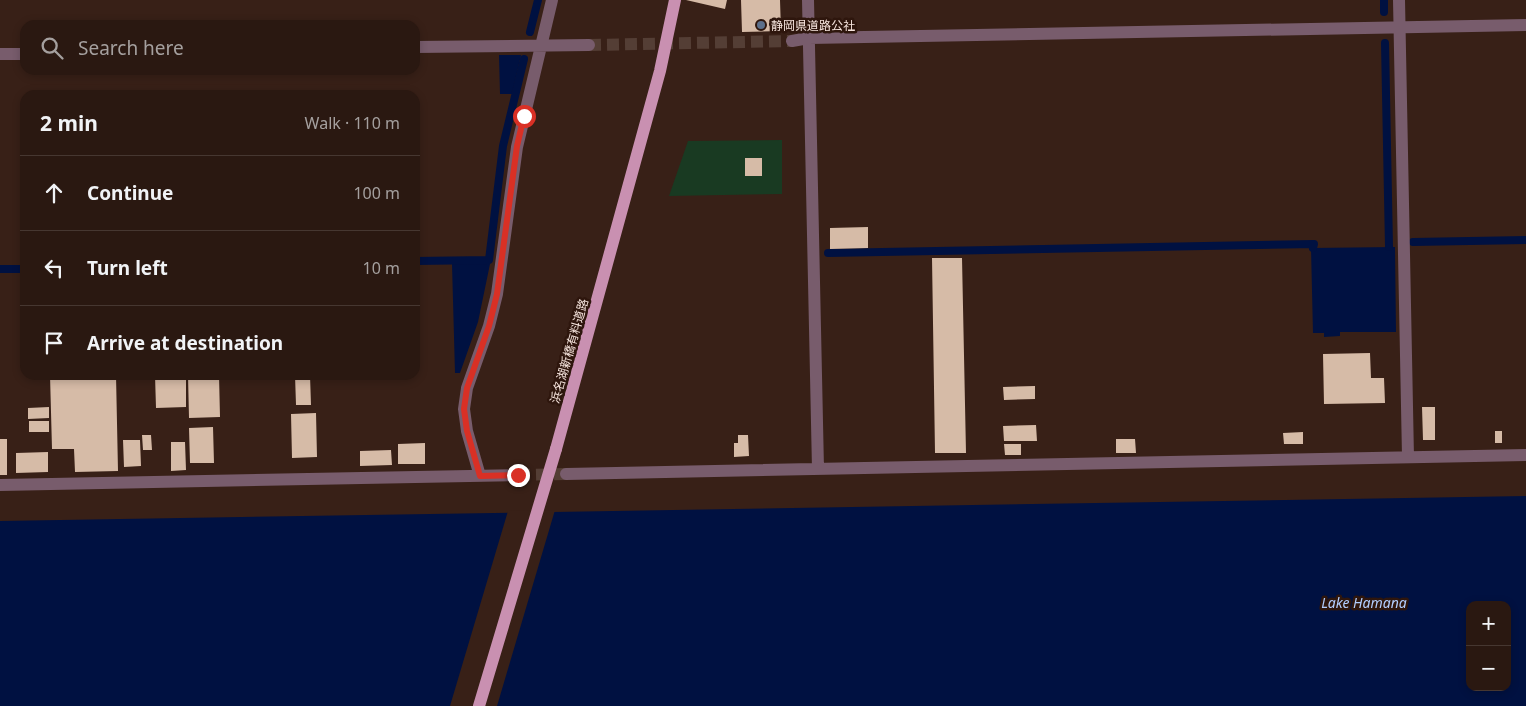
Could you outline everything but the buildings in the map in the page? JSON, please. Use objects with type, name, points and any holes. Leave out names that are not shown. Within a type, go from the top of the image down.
[{"type":"main road","name":"浜名湖新橋有料道路","points":[[479,706],[556,449],[660,71],[675,0]]},
{"type":"street","points":[[480,476],[467,431],[464,409],[467,388],[489,326],[497,294],[517,146],[552,0]]},
{"type":"street","points":[[808,0],[818,469]]},
{"type":"street","points":[[1399,0],[1408,458]]},
{"type":"street","points":[[792,41],[809,38],[1526,25]]},
{"type":"street","points":[[420,48],[589,45]]},
{"type":"street","points":[[0,54],[20,54]]},
{"type":"street","points":[[566,474],[1526,455]]},
{"type":"street","points":[[0,485],[518,475]]},
{"type":"green space","points":[[782,140],[782,194],[669,196],[688,141]]},
{"type":"water","points":[[499,55],[521,55],[512,94],[500,94]]},
{"type":"water","points":[[1395,247],[1396,332],[1340,332],[1340,336],[1324,337],[1324,333],[1313,333],[1311,248]]},
{"type":"water","points":[[452,264],[490,264],[478,322],[460,373],[455,373]]},
{"type":"water","name":"Lake Hamana","points":[[1526,496],[1526,706],[0,706],[0,521]]},
{"type":"pier","points":[[555,510],[497,706],[450,706],[508,511]]},
{"type":"waterway","points":[[530,32],[538,0]]},
{"type":"waterway","points":[[1384,0],[1384,12]]},
{"type":"waterway","points":[[1385,43],[1389,247]]},
{"type":"waterway","points":[[420,261],[489,260],[503,146],[524,59]]},
{"type":"waterway","points":[[1413,242],[1526,240]]},
{"type":"waterway","points":[[828,253],[1314,244],[1313,248]]},
{"type":"waterway","points":[[0,269],[20,269]]},
{"type":"tunnel","points":[[589,45],[792,41]]},
{"type":"tunnel","points":[[518,475],[566,474]]},
{"type":"place","name":"静岡県道路公社","points":[[761,25]]},
{"type":"route","points":[[518,475],[480,476],[467,431],[464,409],[467,388],[489,326],[497,294],[517,146],[524,116]]}]
